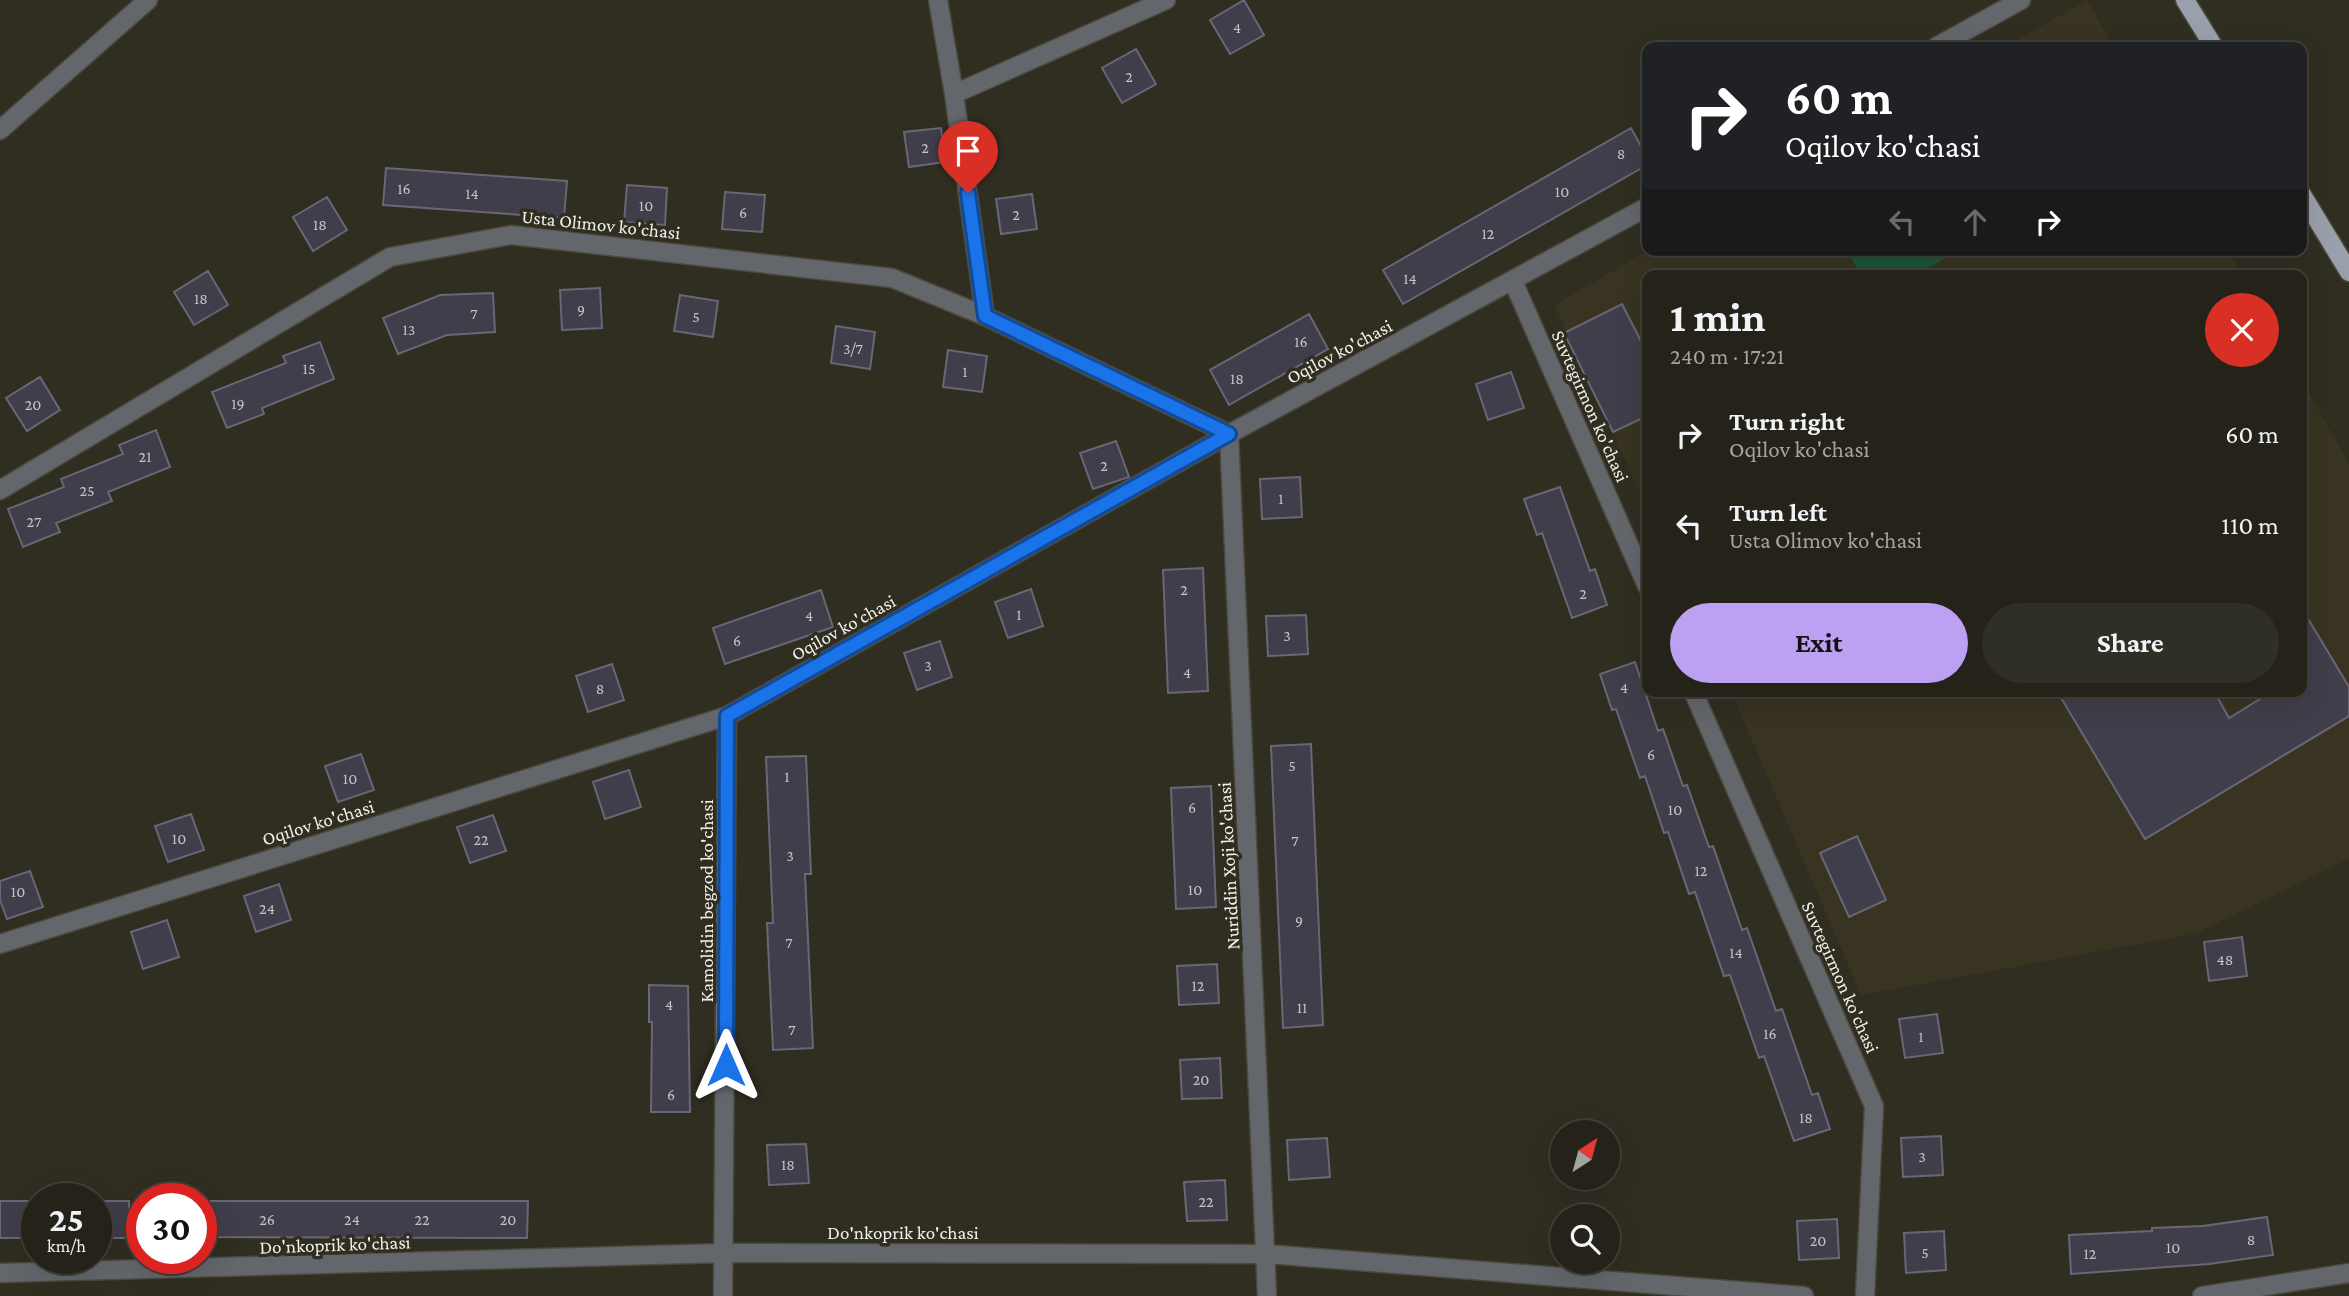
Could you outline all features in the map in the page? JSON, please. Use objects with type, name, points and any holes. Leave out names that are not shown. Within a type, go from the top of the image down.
[{"type":"main road","points":[[2189,1],[2211,42]]},
{"type":"main road","points":[[2307,203],[2349,272]]},
{"type":"street","points":[[0,130],[148,0]]},
{"type":"street","points":[[938,0],[985,316]]},
{"type":"street","points":[[954,94],[1166,0]]},
{"type":"street","points":[[1945,42],[2021,0]]},
{"type":"street","name":"Oqilov ko'chasi","points":[[0,944],[727,716],[1229,434],[1642,210]]},
{"type":"street","name":"Usta Olimov ko'chasi","points":[[0,490],[390,257],[511,235],[892,278],[985,316],[1229,434]]},
{"type":"street","name":"Suvtegirmon ko'chasi","points":[[1513,281],[1642,575]]},
{"type":"street","name":"Nuriddin Xoji ko'chasi","points":[[1229,434],[1267,1296]]},
{"type":"street","name":"Suvtegirmon ko'chasi","points":[[1696,697],[1874,1106],[1865,1296]]},
{"type":"street","name":"Kamolidin begzod ko'chasi","points":[[723,1296],[727,716]]},
{"type":"street","name":"Do'nkoprik ko'chasi","points":[[0,1273],[725,1253],[1267,1254],[1804,1296]]},
{"type":"street","points":[[2202,1296],[2349,1273]]},
{"type":"shaded area","points":[[2087,0],[2111,42],[2013,42]]},
{"type":"shaded area","points":[[1642,254],[2232,256],[2240,270],[1642,270],[1642,496],[1554,305]]},
{"type":"shaded area","points":[[2307,390],[2349,463],[2349,859],[2195,934],[1861,995],[1734,697],[2307,697]]},
{"type":"green space","points":[[1850,256],[1948,256],[1925,270],[1858,270]]},
{"type":"building","points":[[1244,0],[1264,35],[1230,54],[1210,20]]},
{"type":"building","points":[[1136,49],[1156,84],[1122,103],[1102,68]]},
{"type":"building","points":[[941,128],[945,162],[909,167],[904,132]]},
{"type":"building","points":[[1631,128],[1642,148],[1642,168],[1403,304],[1383,270]]},
{"type":"building","points":[[386,168],[567,181],[564,218],[383,205]]},
{"type":"building","points":[[627,185],[667,188],[665,225],[624,222]]},
{"type":"building","points":[[725,192],[765,195],[762,232],[722,229]]},
{"type":"building","points":[[1032,194],[1037,229],[1001,234],[996,199]]},
{"type":"building","points":[[327,197],[347,230],[313,251],[293,217]]},
{"type":"building","points":[[208,271],[228,305],[194,325],[174,292]]},
{"type":"building","points":[[600,288],[602,328],[562,330],[560,290]]},
{"type":"building","points":[[493,293],[495,332],[447,335],[398,354],[383,318],[440,295]]},
{"type":"building","points":[[680,295],[718,301],[713,337],[674,331]]},
{"type":"building","points":[[1622,304],[1642,343],[1642,418],[1613,432],[1564,333]]},
{"type":"building","points":[[1309,314],[1328,349],[1229,405],[1210,370]]},
{"type":"building","points":[[836,326],[875,332],[870,369],[831,363]]},
{"type":"building","points":[[320,342],[334,379],[262,408],[264,414],[227,428],[212,392],[286,363],[283,356]]},
{"type":"building","points":[[948,350],[987,356],[982,392],[943,387]]},
{"type":"building","points":[[1511,372],[1524,408],[1488,420],[1476,384]]},
{"type":"building","points":[[40,377],[60,410],[27,431],[6,398]]},
{"type":"building","points":[[156,430],[170,467],[108,492],[112,501],[56,523],[60,532],[23,547],[8,509],[64,487],[61,479],[123,454],[119,445]]},
{"type":"building","points":[[1116,441],[1129,477],[1093,489],[1080,453]]},
{"type":"building","points":[[1300,477],[1302,517],[1262,519],[1260,479]]},
{"type":"building","points":[[1560,487],[1590,571],[1595,569],[1607,605],[1572,618],[1542,533],[1537,535],[1524,499]]},
{"type":"building","points":[[1203,568],[1208,691],[1168,693],[1163,570]]},
{"type":"building","points":[[1031,589],[1043,626],[1008,638],[995,602]]},
{"type":"building","points":[[821,590],[833,627],[725,664],[713,628]]},
{"type":"building","points":[[1306,615],[1308,654],[1268,656],[1266,616]]},
{"type":"building","points":[[2307,617],[2349,687],[2349,716],[2145,839],[2061,697],[2217,697],[2229,718],[2263,697],[2307,697]]},
{"type":"building","points":[[940,641],[952,677],[917,690],[904,653]]},
{"type":"building","points":[[1635,662],[1642,683],[1642,697],[1647,697],[1658,731],[1663,729],[1709,847],[1713,846],[1742,930],[1747,928],[1776,1011],[1782,1009],[1812,1095],[1818,1093],[1830,1129],[1794,1141],[1764,1056],[1759,1058],[1730,975],[1724,976],[1695,892],[1689,894],[1668,832],[1664,833],[1645,776],[1640,778],[1616,709],[1612,710],[1600,674]]},
{"type":"building","points":[[612,664],[624,700],[588,712],[576,676]]},
{"type":"building","points":[[1311,744],[1323,1025],[1283,1028],[1271,746]]},
{"type":"building","points":[[361,754],[374,790],[338,802],[325,766]]},
{"type":"building","points":[[806,756],[811,874],[805,874],[813,1048],[773,1050],[767,923],[773,923],[766,757]]},
{"type":"building","points":[[629,770],[641,807],[605,819],[593,782]]},
{"type":"building","points":[[1211,786],[1216,907],[1176,909],[1171,788]]},
{"type":"building","points":[[191,814],[204,850],[168,862],[155,826]]},
{"type":"building","points":[[493,815],[506,851],[470,863],[457,827]]},
{"type":"building","points":[[1857,836],[1886,900],[1849,917],[1820,853]]},
{"type":"building","points":[[30,871],[43,907],[7,919],[0,900],[0,881]]},
{"type":"building","points":[[279,884],[291,920],[256,932],[244,896]]},
{"type":"building","points":[[167,920],[179,957],[143,969],[131,932]]},
{"type":"building","points":[[2242,937],[2247,976],[2209,981],[2204,942]]},
{"type":"building","points":[[1217,964],[1219,1003],[1179,1005],[1177,966]]},
{"type":"building","points":[[649,985],[688,986],[690,1112],[651,1112],[652,1022],[649,1022]]},
{"type":"building","points":[[1937,1014],[1943,1053],[1905,1058],[1899,1019]]},
{"type":"building","points":[[1220,1058],[1222,1098],[1182,1099],[1180,1060]]},
{"type":"building","points":[[1941,1136],[1943,1175],[1903,1177],[1901,1138]]},
{"type":"building","points":[[1327,1138],[1330,1177],[1289,1180],[1287,1140]]},
{"type":"building","points":[[806,1144],[809,1183],[769,1185],[767,1145]]},
{"type":"building","points":[[1225,1180],[1227,1220],[1187,1221],[1184,1182]]},
{"type":"building","points":[[0,1201],[21,1201],[21,1238],[0,1238]]},
{"type":"building","points":[[112,1201],[126,1201],[126,1238],[112,1238]]},
{"type":"building","points":[[217,1201],[528,1201],[527,1238],[217,1237]]},
{"type":"building","points":[[2267,1217],[2273,1255],[2209,1264],[2071,1274],[2069,1235],[2152,1231],[2152,1228],[2203,1226]]},
{"type":"building","points":[[1837,1219],[1839,1258],[1799,1260],[1797,1221]]},
{"type":"building","points":[[1944,1231],[1946,1270],[1906,1273],[1904,1233]]},
{"type":"route","points":[[726,1065],[727,716],[1229,434],[985,316],[968,193]]}]
